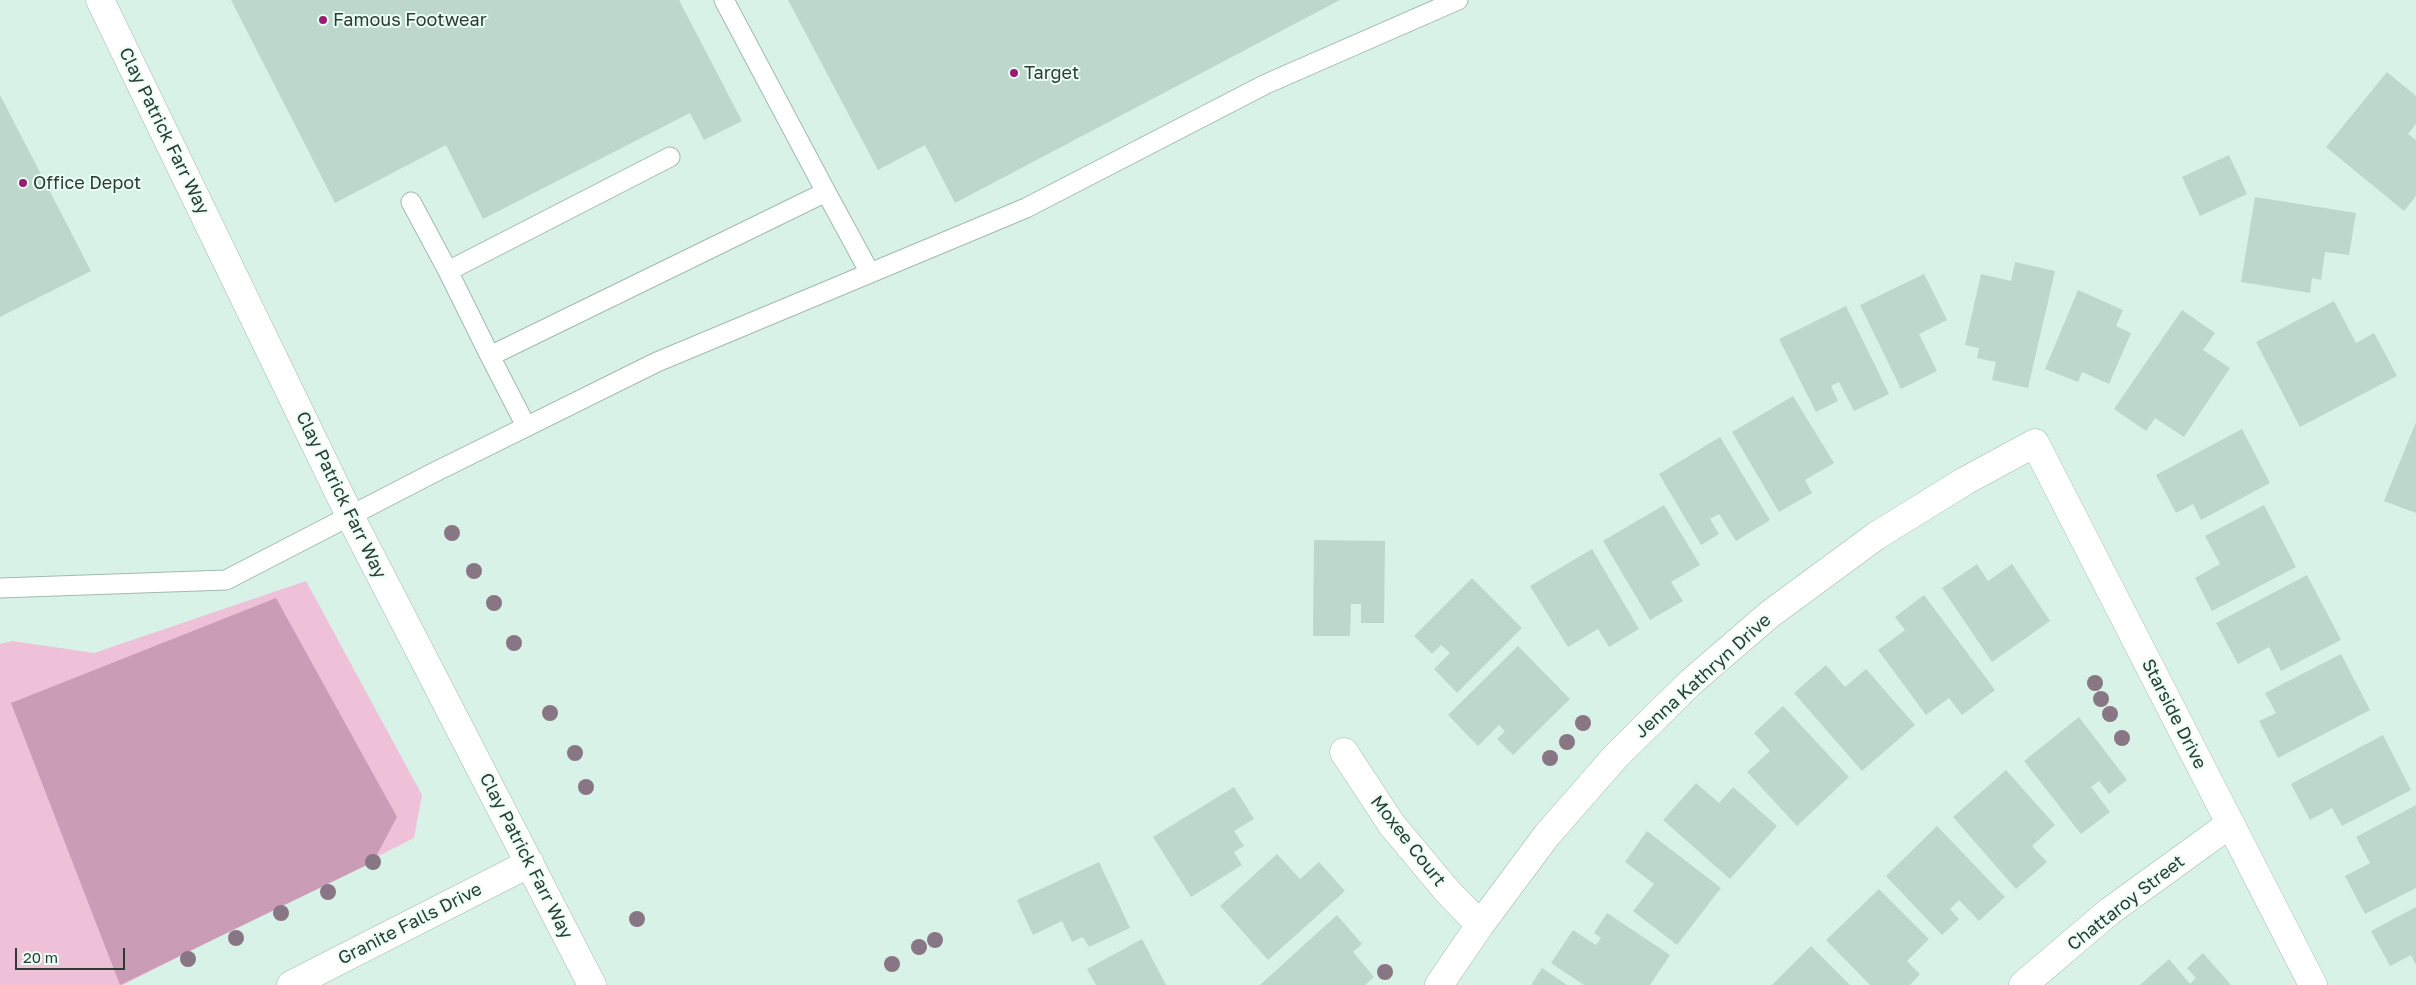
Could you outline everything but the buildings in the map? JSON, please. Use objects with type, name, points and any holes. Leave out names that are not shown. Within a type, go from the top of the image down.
[{"type":"street","name":"Clay Patrick Farr Way","points":[[100,0],[350,516],[592,985]]},
{"type":"street","name":"Starside Drive","points":[[2034,443],[2313,985]]},
{"type":"street","name":"Jenna Kathryn Drive","points":[[1439,985],[1480,925],[1560,821],[1616,756],[1691,682],[1770,614],[1876,536],[1966,481],[2034,443]]},
{"type":"street","name":"Moxee Court","points":[[1344,752],[1392,825],[1448,892],[1480,925]]},
{"type":"street","name":"Chattaroy Street","points":[[2023,985],[2110,911],[2230,824]]},
{"type":"street","name":"Granite Falls Drive","points":[[291,985],[530,863]]},
{"type":"lane","points":[[724,0],[870,273]]},
{"type":"lane","points":[[0,588],[226,580],[526,426],[657,362],[1026,208],[1266,84],[1458,0]]},
{"type":"lane","points":[[448,271],[670,157]]},
{"type":"lane","points":[[490,356],[826,192]]},
{"type":"lane","points":[[411,202],[526,426]]},
{"type":"shaded area","points":[[306,581],[422,795],[414,838],[123,985],[0,985],[0,644],[12,641],[94,653]]},
{"type":"shaded area","points":[[276,598],[397,817],[373,862],[120,985],[11,703]]},
{"type":"place","name":"Famous Footwear","points":[[323,20]]},
{"type":"place","name":"Target","points":[[1014,73]]},
{"type":"place","name":"Office Depot","points":[[23,183]]}]
